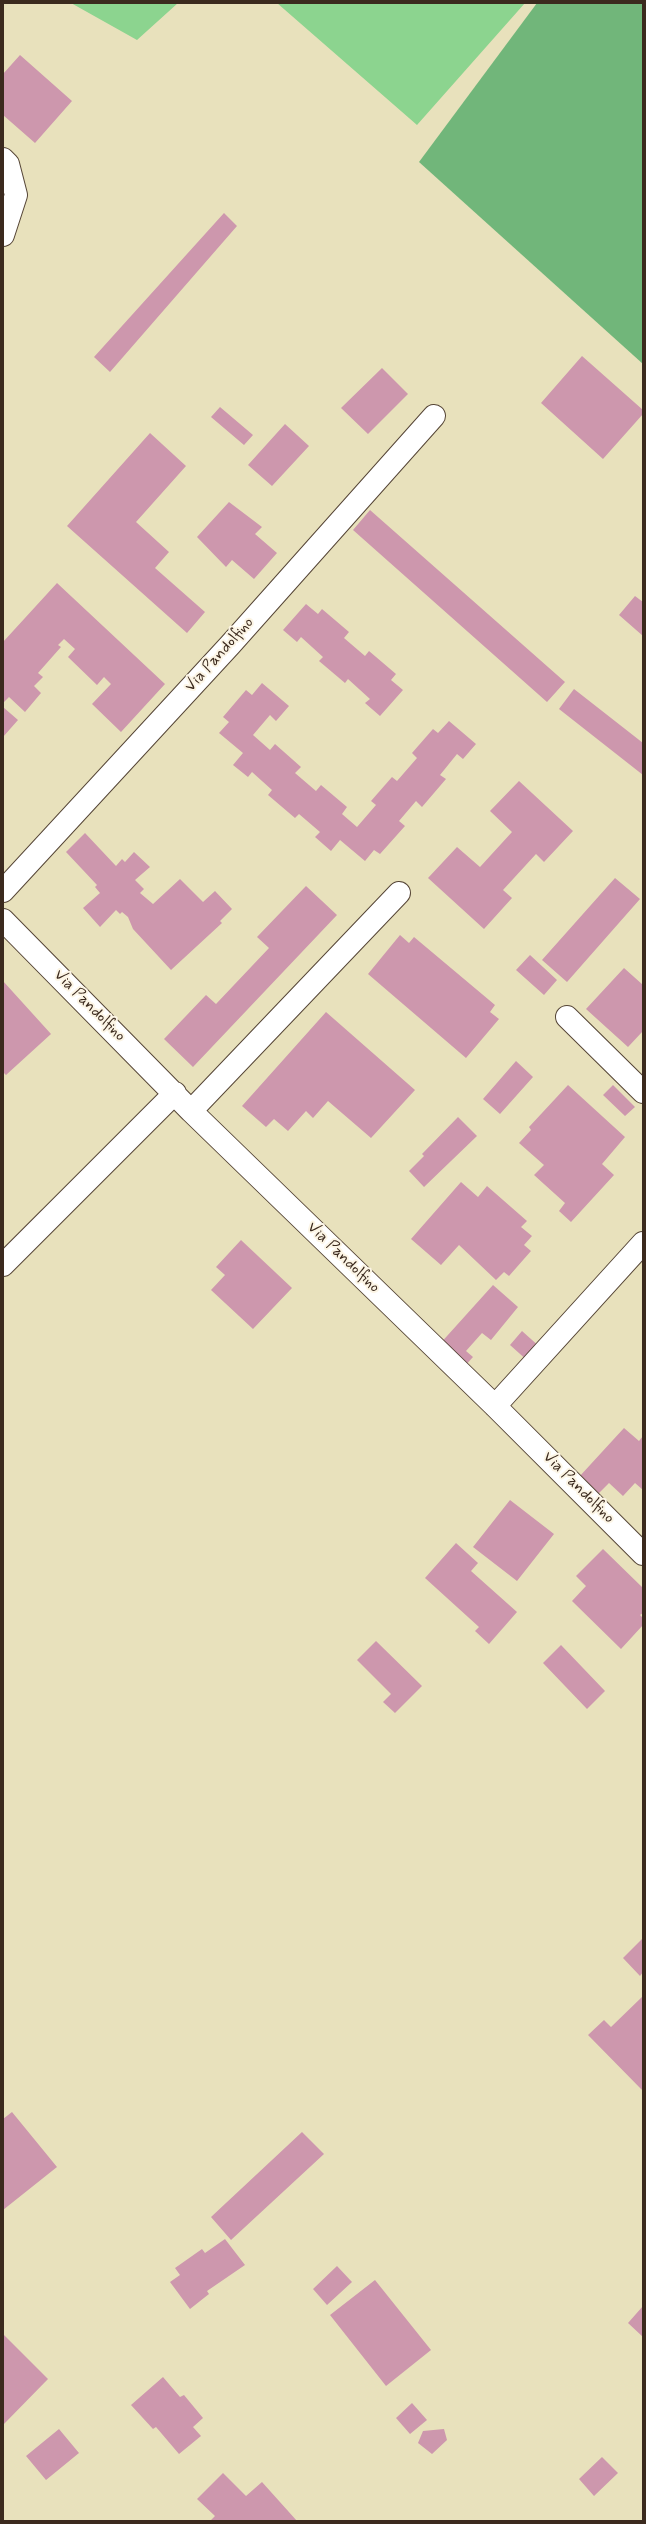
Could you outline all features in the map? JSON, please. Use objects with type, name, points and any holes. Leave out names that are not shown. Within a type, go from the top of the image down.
[{"type":"street","points":[[3,159],[8,164],[16,195],[3,235]]},
{"type":"street","name":"Via Pandolfino","points":[[3,891],[230,645],[434,416]]},
{"type":"street","points":[[191,1111],[399,894]]},
{"type":"street","name":"Via Pandolfino","points":[[3,920],[175,1093],[191,1111],[495,1406],[643,1554]]},
{"type":"street","points":[[567,1017],[643,1092]]},
{"type":"street","points":[[3,1265],[175,1093]]},
{"type":"street","points":[[495,1406],[643,1243]]},
{"type":"green space","points":[[71,3],[178,3],[137,40]]},
{"type":"green space","points":[[277,3],[525,3],[417,125]]},
{"type":"green space","points":[[537,3],[643,3],[643,364],[419,162]]},
{"type":"building","points":[[20,55],[72,101],[35,143],[3,115],[3,74]]},
{"type":"building","points":[[224,213],[237,226],[110,372],[94,357]]},
{"type":"building","points":[[582,356],[643,410],[643,414],[603,459],[541,403]]},
{"type":"building","points":[[382,368],[408,394],[368,434],[341,408]]},
{"type":"building","points":[[220,407],[253,435],[244,445],[211,417]]},
{"type":"building","points":[[285,424],[309,446],[272,486],[248,465]]},
{"type":"building","points":[[150,433],[186,466],[136,522],[169,552],[155,568],[205,612],[187,633],[67,526]]},
{"type":"building","points":[[229,502],[262,527],[255,534],[277,553],[254,579],[232,560],[226,567],[197,537]]},
{"type":"building","points":[[370,510],[565,682],[547,702],[353,530]]},
{"type":"building","points":[[57,583],[165,684],[121,732],[92,704],[111,684],[104,677],[97,685],[68,657],[75,649],[64,639],[58,645],[61,647],[38,673],[43,677],[34,686],[41,693],[25,712],[9,697],[3,703],[3,642]]},
{"type":"building","points":[[635,596],[643,602],[643,636],[619,615]]},
{"type":"building","points":[[306,604],[318,614],[322,609],[349,632],[344,638],[365,656],[369,651],[396,674],[391,680],[403,690],[380,716],[365,703],[370,699],[348,679],[345,683],[319,661],[323,657],[301,637],[297,642],[283,630]]},
{"type":"building","points":[[262,683],[289,706],[276,721],[270,715],[253,735],[270,750],[275,744],[301,767],[295,773],[316,791],[321,785],[347,807],[342,814],[357,827],[376,805],[371,801],[392,777],[397,781],[417,758],[412,753],[433,729],[438,733],[449,721],[476,744],[463,759],[457,754],[440,775],[446,779],[422,807],[416,801],[399,821],[405,826],[380,854],[374,850],[365,861],[340,840],[331,851],[315,837],[320,832],[299,814],[295,818],[268,795],[272,790],[252,772],[248,777],[233,765],[243,753],[219,733],[229,722],[223,717],[246,690],[252,695]]},
{"type":"building","points":[[574,689],[643,743],[643,775],[559,709]]},
{"type":"building","points":[[3,707],[18,720],[3,737]]},
{"type":"building","points":[[519,781],[573,831],[544,862],[536,854],[503,890],[512,898],[484,929],[428,878],[457,847],[480,867],[512,832],[490,811]]},
{"type":"building","points":[[85,833],[116,866],[122,859],[125,862],[134,852],[150,867],[135,880],[144,889],[140,893],[153,904],[180,879],[203,902],[215,891],[232,909],[220,921],[222,923],[171,970],[133,929],[128,917],[122,912],[120,914],[116,910],[100,927],[83,908],[100,893],[95,887],[97,885],[66,852]]},
{"type":"building","points":[[615,878],[640,899],[567,982],[542,960]]},
{"type":"building","points":[[306,886],[337,915],[193,1067],[164,1039],[206,995],[216,1004],[269,948],[257,937]]},
{"type":"building","points":[[400,935],[409,943],[414,937],[495,1005],[490,1012],[499,1019],[466,1058],[368,974]]},
{"type":"building","points":[[530,955],[557,980],[544,995],[516,970]]},
{"type":"building","points":[[624,968],[643,985],[643,1031],[628,1047],[586,1009]]},
{"type":"building","points":[[3,981],[51,1034],[6,1075],[3,1072]]},
{"type":"building","points":[[326,1012],[415,1090],[371,1138],[328,1101],[313,1118],[306,1111],[288,1131],[274,1119],[266,1127],[242,1106]]},
{"type":"building","points":[[516,1061],[533,1077],[500,1114],[483,1099]]},
{"type":"building","points":[[568,1085],[625,1137],[602,1164],[614,1175],[571,1222],[559,1211],[565,1203],[534,1175],[544,1165],[519,1143],[531,1130],[529,1127]]},
{"type":"building","points":[[613,1085],[635,1107],[625,1116],[603,1095]]},
{"type":"building","points":[[458,1117],[477,1136],[424,1187],[409,1171],[424,1156],[422,1154]]},
{"type":"building","points":[[461,1182],[478,1197],[487,1186],[527,1221],[521,1227],[532,1236],[524,1245],[531,1251],[509,1276],[504,1272],[496,1280],[459,1245],[441,1265],[411,1239]]},
{"type":"building","points":[[241,1240],[292,1288],[253,1329],[211,1290],[225,1275],[216,1267]]},
{"type":"building","points":[[493,1285],[518,1307],[491,1340],[482,1333],[466,1351],[473,1357],[463,1368],[438,1346]]},
{"type":"building","points":[[522,1331],[541,1348],[529,1362],[510,1345]]},
{"type":"building","points":[[624,1428],[639,1441],[643,1436],[643,1490],[635,1483],[623,1496],[609,1483],[597,1495],[579,1477]]},
{"type":"building","points":[[510,1500],[554,1534],[517,1581],[473,1547]]},
{"type":"building","points":[[456,1543],[478,1563],[471,1571],[517,1612],[489,1644],[475,1631],[479,1627],[425,1578]]},
{"type":"building","points":[[603,1549],[643,1588],[643,1613],[640,1615],[643,1618],[643,1625],[621,1649],[572,1601],[586,1586],[576,1576]]},
{"type":"building","points":[[376,1641],[422,1686],[395,1713],[383,1702],[391,1694],[357,1660]]},
{"type":"building","points":[[561,1645],[605,1691],[587,1709],[543,1663]]},
{"type":"building","points":[[643,1938],[643,1972],[640,1976],[623,1958]]},
{"type":"building","points":[[643,1996],[643,2091],[588,2035],[604,2020],[611,2027]]},
{"type":"building","points":[[12,2112],[57,2167],[3,2210],[3,2119]]},
{"type":"building","points":[[302,2132],[324,2154],[231,2240],[211,2217]]},
{"type":"building","points":[[225,2239],[245,2265],[207,2291],[209,2294],[190,2309],[170,2282],[180,2275],[175,2268],[202,2249],[205,2253]]},
{"type":"building","points":[[337,2266],[352,2282],[327,2305],[313,2289]]},
{"type":"building","points":[[375,2280],[431,2350],[386,2386],[330,2315]]},
{"type":"building","points":[[643,2306],[643,2337],[628,2323]]},
{"type":"building","points":[[3,2334],[48,2379],[3,2425]]},
{"type":"building","points":[[163,2377],[180,2397],[184,2395],[203,2418],[193,2427],[201,2436],[179,2454],[156,2427],[153,2429],[131,2405]]},
{"type":"building","points":[[412,2403],[427,2420],[410,2434],[396,2418]]},
{"type":"building","points":[[59,2429],[79,2453],[46,2480],[26,2456]]},
{"type":"building","points":[[444,2429],[447,2440],[432,2454],[418,2443],[423,2431]]},
{"type":"building","points":[[602,2457],[618,2473],[594,2496],[579,2479]]},
{"type":"building","points":[[223,2473],[246,2496],[262,2482],[297,2521],[210,2521],[215,2516],[197,2499]]}]
